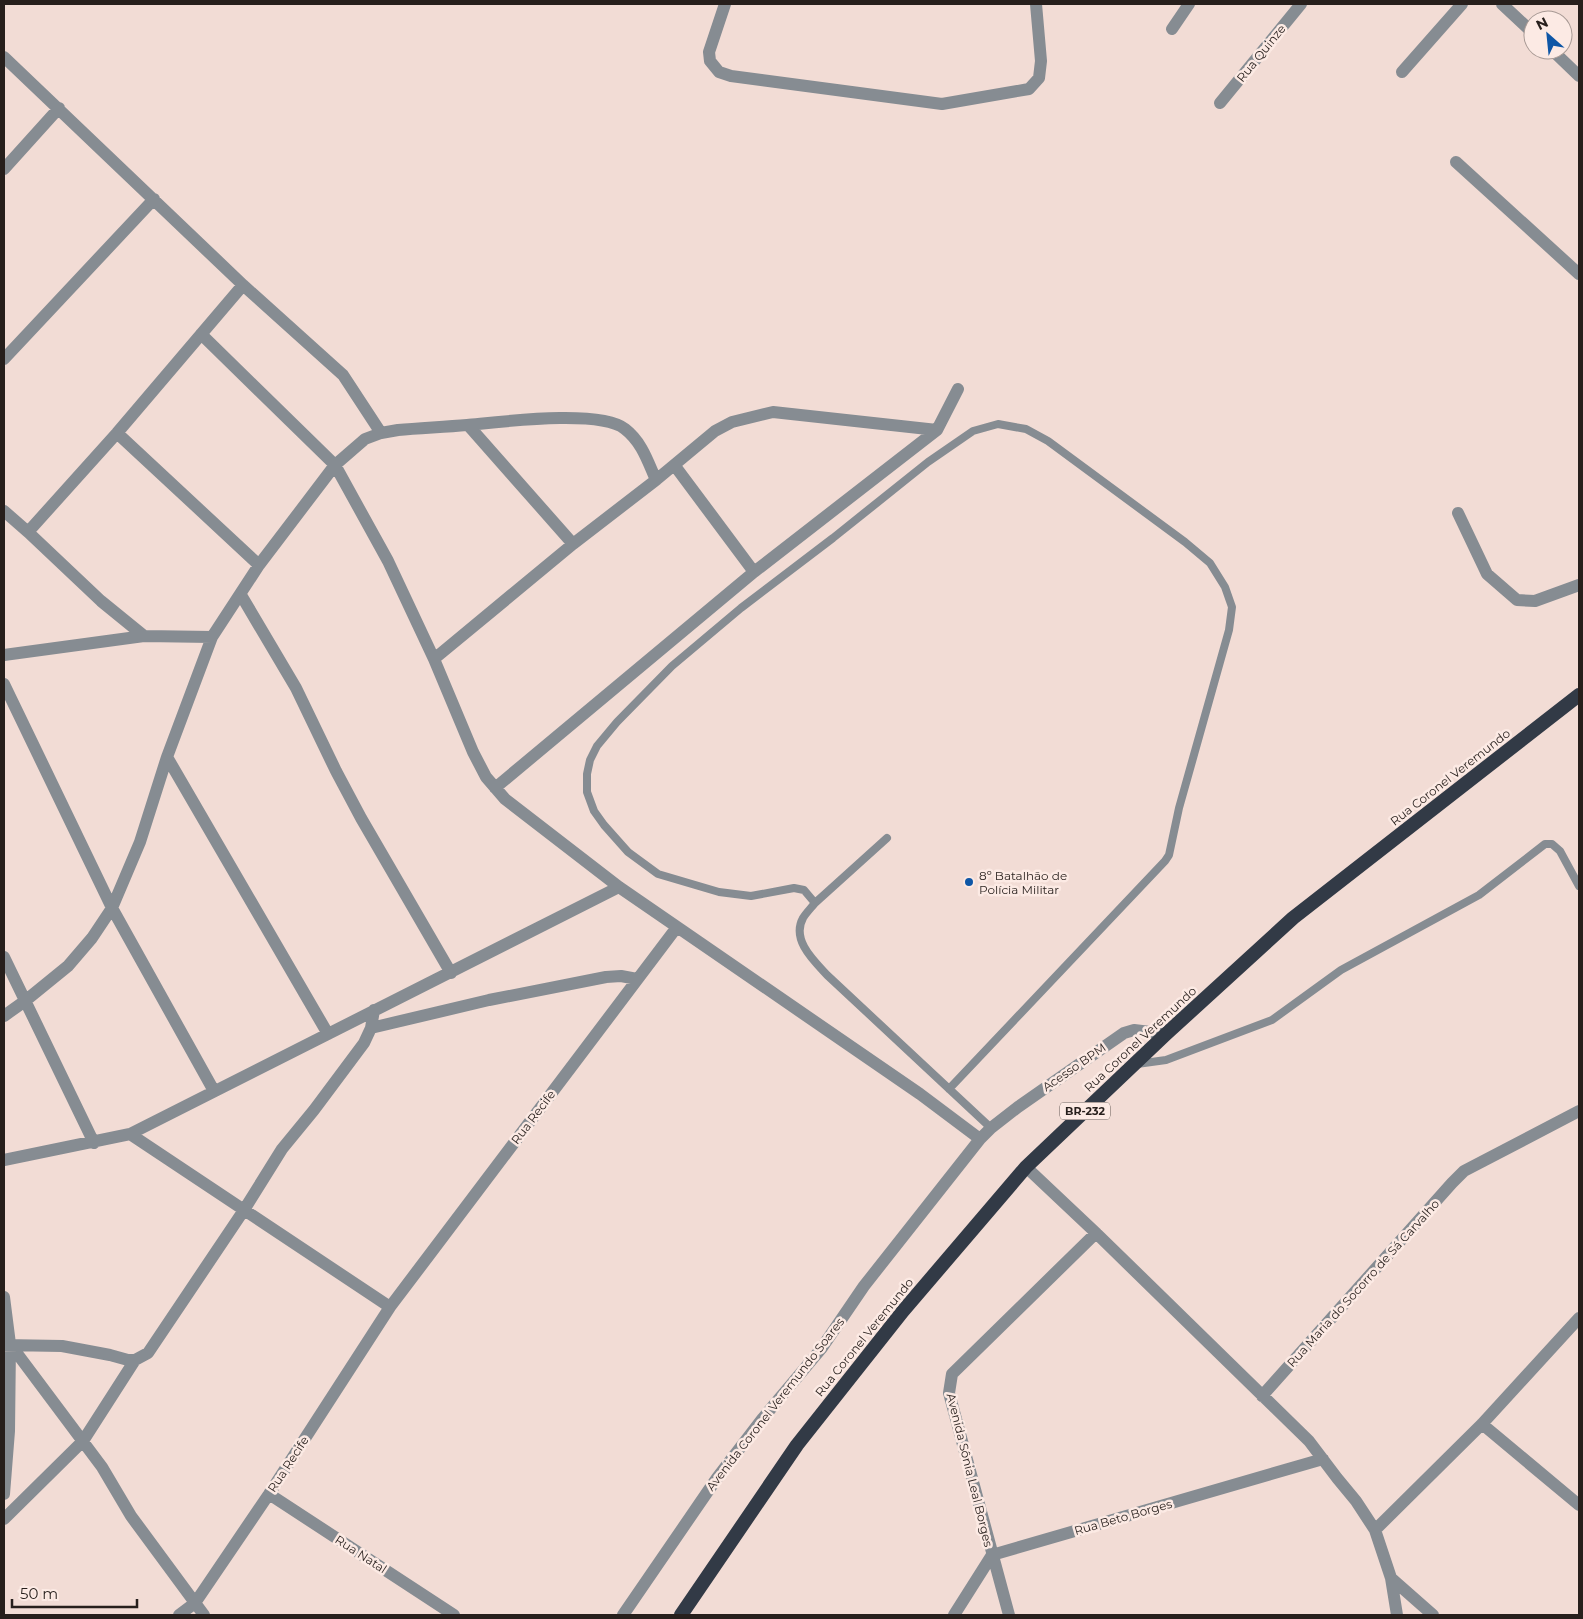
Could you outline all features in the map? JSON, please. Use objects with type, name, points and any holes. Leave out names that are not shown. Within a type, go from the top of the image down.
[{"type":"highway","name":"Rua Coronel Veremundo","points":[[681,1615],[797,1445],[903,1311],[1026,1167],[1166,1034],[1293,918],[1579,695]]},
{"type":"street","points":[[725,4],[709,52],[710,61],[719,72],[731,76],[942,104],[1029,89],[1039,78],[1041,61],[1036,4]]},
{"type":"street","points":[[1172,29],[1189,4]]},
{"type":"street","name":"Rua Quinze","points":[[1220,103],[1301,4]]},
{"type":"street","points":[[1402,72],[1462,4]]},
{"type":"street","points":[[1502,4],[1523,23]]},
{"type":"street","points":[[4,56],[243,285],[343,375],[381,433]]},
{"type":"street","points":[[1562,60],[1579,76]]},
{"type":"street","points":[[4,169],[59,108]]},
{"type":"street","points":[[1456,162],[1579,274]]},
{"type":"street","points":[[4,358],[154,199]]},
{"type":"street","points":[[28,532],[117,433],[243,285]]},
{"type":"street","points":[[201,334],[335,465],[388,561],[434,659],[473,752],[486,776],[505,799],[619,887],[920,1094],[980,1139]]},
{"type":"street","points":[[495,788],[754,572],[937,430],[958,388]]},
{"type":"street","points":[[434,659],[572,544],[675,466],[715,431],[732,422],[750,416],[773,412],[937,430]]},
{"type":"street","points":[[4,1016],[68,966],[92,938],[112,908],[140,842],[167,757],[212,637],[259,565],[335,465],[365,440],[381,433],[398,430],[514,420],[578,418],[611,422],[624,428],[642,446],[656,480]]},
{"type":"street","points":[[468,425],[572,544]]},
{"type":"street","points":[[117,433],[259,565]]},
{"type":"street","points":[[675,466],[754,572]]},
{"type":"street","points":[[4,512],[101,601],[144,636]]},
{"type":"street","points":[[1458,513],[1487,574],[1517,600],[1535,601],[1579,585]]},
{"type":"street","points":[[241,595],[296,688],[361,818],[451,973]]},
{"type":"street","points":[[4,655],[144,636],[212,637]]},
{"type":"street","points":[[4,684],[112,908],[214,1091]]},
{"type":"street","points":[[167,757],[328,1034]]},
{"type":"street","points":[[4,1160],[94,1143],[130,1134],[619,887]]},
{"type":"street","name":"Rua Recife","points":[[179,1615],[195,1603],[390,1307],[677,926]]},
{"type":"street","points":[[4,957],[94,1143]]},
{"type":"street","points":[[371,1028],[489,1000],[606,977],[621,976],[637,979]]},
{"type":"street","points":[[7,1344],[62,1346],[128,1360],[134,1360],[148,1354],[244,1210],[282,1149],[348,1067],[364,1043],[371,1028],[374,1010]]},
{"type":"street","name":"Acesso BPM","points":[[991,1128],[1043,1089],[1124,1033],[1134,1030],[1166,1034]]},
{"type":"street","name":"Rua Maria do Socorro de Sá Carvalho","points":[[1262,1396],[1464,1172],[1579,1111]]},
{"type":"street","name":"Avenida Coronel Veremundo Soares","points":[[623,1615],[717,1478],[763,1418],[821,1349],[864,1286],[980,1139],[991,1128]]},
{"type":"street","points":[[130,1134],[390,1307]]},
{"type":"street","points":[[1026,1167],[1096,1232],[1309,1441],[1356,1501],[1375,1530],[1391,1578],[1397,1615]]},
{"type":"street","name":"Avenida Sônia Leal Borges","points":[[1009,1615],[949,1393],[952,1374],[1096,1232]]},
{"type":"street","points":[[4,1296],[9,1431],[4,1494]]},
{"type":"street","points":[[1375,1530],[1482,1424],[1579,1318]]},
{"type":"street","points":[[7,1344],[102,1467],[131,1516],[204,1615]]},
{"type":"street","points":[[4,1519],[83,1441],[134,1360]]},
{"type":"street","points":[[1482,1424],[1579,1505]]},
{"type":"street","name":"Rua Beto Borges","points":[[992,1555],[1323,1459]]},
{"type":"street","name":"Rua Natal","points":[[268,1494],[454,1615]]},
{"type":"street","points":[[954,1615],[992,1555]]},
{"type":"street","points":[[1391,1578],[1433,1615]]},
{"type":"lane","points":[[815,903],[804,890],[794,888],[751,896],[719,892],[658,874],[628,852],[604,825],[594,810],[587,792],[587,774],[590,760],[597,746],[617,722],[672,666],[741,608],[928,462],[973,431],[998,424],[1026,429],[1048,442],[1185,542],[1210,563],[1225,587],[1232,607],[1229,630],[1179,808],[1169,855],[1120,910],[949,1089]]},
{"type":"lane","points":[[887,838],[815,903],[803,918],[800,928],[802,943],[810,957],[991,1128]]},
{"type":"lane","points":[[1134,1064],[1166,1060],[1272,1020],[1341,970],[1480,895],[1545,844],[1552,844],[1560,851],[1579,886]]},
{"type":"place","name":"8º Batalhão de Polícia Militar","points":[[969,882]]}]
